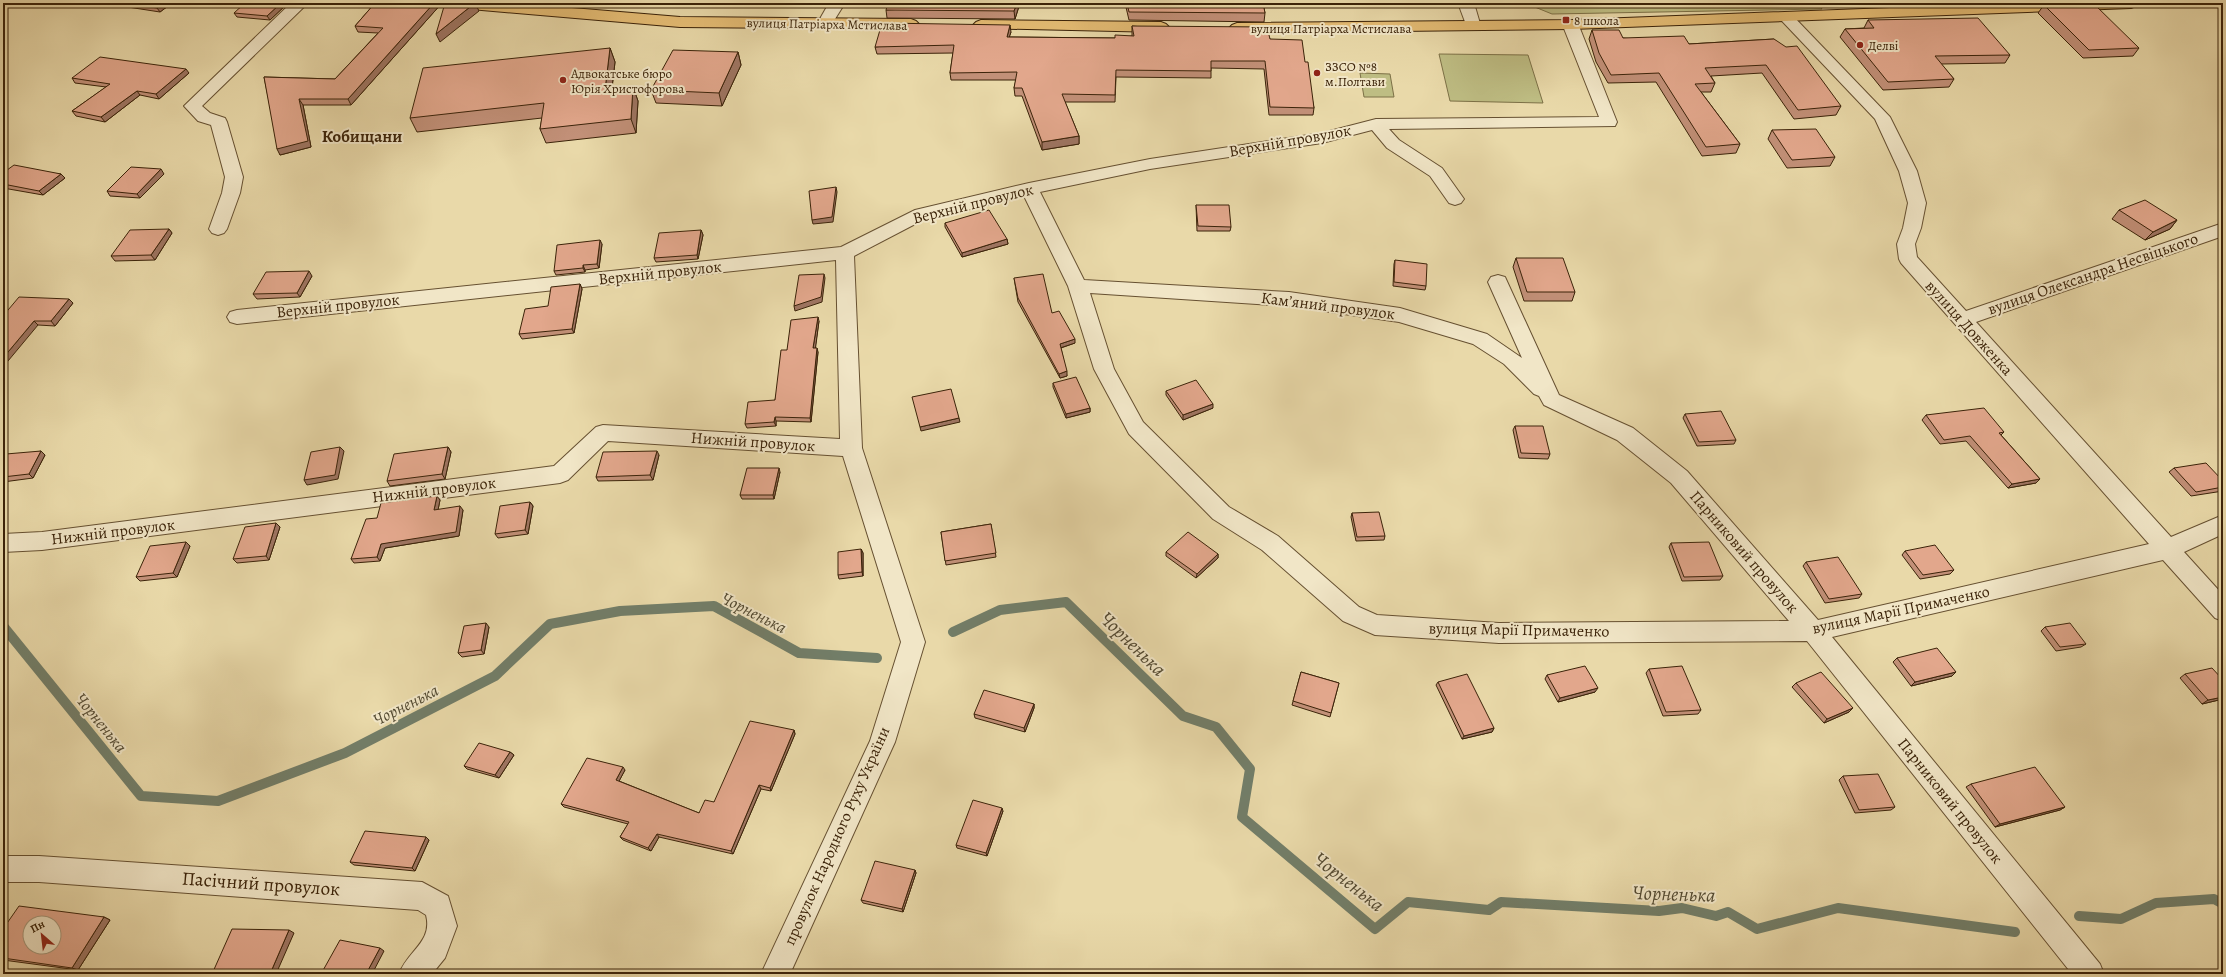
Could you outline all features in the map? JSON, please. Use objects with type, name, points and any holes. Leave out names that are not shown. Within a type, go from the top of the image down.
[{"type":"main road","name":"вулиця Патріарха Мстислава","points":[[459,3],[680,22],[928,25]]},
{"type":"main road","name":"вулиця Патріарха Мстислава","points":[[1220,27],[1571,26],[2131,3]]},
{"type":"main road","points":[[968,25],[1173,27]]},
{"type":"street","points":[[218,229],[231,193],[234,177],[219,122],[204,117],[192,106],[300,3]]},
{"type":"street","points":[[826,24],[837,3]]},
{"type":"street","points":[[1466,3],[1473,27]]},
{"type":"street","name":"вулиця Довженка","points":[[1786,17],[1882,117],[1908,171],[1917,203],[1912,228],[1906,244],[1908,259],[2166,550],[2223,611]]},
{"type":"street","name":"Верхній провулок","points":[[237,317],[845,253],[915,216],[1029,189],[1150,164],[1322,138],[1376,124],[1609,122],[1571,26]]},
{"type":"street","points":[[1376,124],[1393,144],[1436,172],[1455,199]]},
{"type":"street","name":"вулиця Марії Примаченко","points":[[1029,189],[1078,286],[1104,369],[1136,428],[1221,513],[1270,543],[1351,614],[1375,625],[1499,633],[1812,631],[2166,550],[2223,524]]},
{"type":"street","name":"вулиця Олександра Несвіцького","points":[[1962,320],[2223,229]]},
{"type":"street","name":"провулок Народного Руху України","points":[[775,974],[882,742],[913,642],[851,448],[845,253]]},
{"type":"street","points":[[1498,282],[1551,400]]},
{"type":"street","name":"Камʼяний провулок","points":[[1078,286],[1289,299],[1400,315],[1480,339],[1511,359],[1551,400]]},
{"type":"street","name":"Парниковий провулок","points":[[1551,400],[1625,434],[1679,477],[1812,631],[2090,974]]},
{"type":"street","name":"Нижній провулок","points":[[3,543],[42,541],[560,474],[603,433],[851,448]]},
{"type":"street","name":"Пасічний провулок","points":[[3,869],[47,869],[422,896],[438,906],[444,926],[435,948],[413,974]]},
{"type":"shaded area","points":[[1525,3],[1818,3],[1822,9],[1552,14]]},
{"type":"shaded area","points":[[1439,54],[1528,55],[1543,103],[1450,101]]},
{"type":"shaded area","points":[[1360,73],[1390,74],[1394,97],[1364,97]]},
{"type":"building","points":[[126,3],[164,3],[157,8]]},
{"type":"building","points":[[245,3],[281,3],[267,16],[234,13]]},
{"type":"building","points":[[375,3],[434,3],[348,99],[299,99],[308,141],[277,149],[264,77],[335,79],[383,28],[355,26]]},
{"type":"building","points":[[445,3],[475,3],[436,34]]},
{"type":"building","points":[[888,3],[1017,3],[1014,11],[886,10]]},
{"type":"building","points":[[1127,3],[1263,3],[1265,13],[1129,12]]},
{"type":"building","points":[[2093,3],[2139,48],[2089,50],[2044,5]]},
{"type":"building","points":[[1978,18],[2010,55],[1935,56],[1954,79],[1888,82],[1845,29],[1874,28],[1868,20]]},
{"type":"building","points":[[882,23],[1010,25],[1007,37],[1115,38],[1115,35],[1134,36],[1132,26],[1267,27],[1270,39],[1302,40],[1305,62],[1308,62],[1314,108],[1270,107],[1265,61],[1211,61],[1211,71],[1116,70],[1115,95],[1062,94],[1079,136],[1042,142],[1022,88],[1014,88],[1017,72],[950,73],[954,45],[875,47]]},
{"type":"building","points":[[1592,30],[1619,30],[1623,38],[1684,36],[1689,44],[1774,39],[1786,47],[1797,46],[1841,106],[1798,110],[1766,65],[1705,68],[1715,83],[1695,84],[1740,144],[1706,147],[1659,73],[1611,75],[1599,53]]},
{"type":"building","points":[[610,48],[605,90],[633,87],[631,119],[540,129],[544,103],[410,118],[423,68]]},
{"type":"building","points":[[673,50],[738,52],[719,93],[651,90]]},
{"type":"building","points":[[100,57],[186,69],[156,94],[137,91],[101,117],[72,111],[110,84],[72,78]]},
{"type":"building","points":[[1816,129],[1835,157],[1792,160],[1772,130]]},
{"type":"building","points":[[14,165],[61,174],[39,191],[3,184],[3,173]]},
{"type":"building","points":[[131,167],[161,169],[137,194],[107,191]]},
{"type":"building","points":[[836,187],[832,217],[812,220],[809,191]]},
{"type":"building","points":[[2145,200],[2177,220],[2153,232],[2119,210]]},
{"type":"building","points":[[1196,205],[1229,205],[1231,227],[1198,226]]},
{"type":"building","points":[[989,210],[1007,239],[962,253],[945,223]]},
{"type":"building","points":[[169,229],[151,255],[111,256],[130,230]]},
{"type":"building","points":[[701,230],[697,255],[654,258],[659,233]]},
{"type":"building","points":[[600,240],[597,264],[583,265],[583,268],[554,271],[557,245]]},
{"type":"building","points":[[1516,258],[1563,258],[1575,292],[1527,292]]},
{"type":"building","points":[[1395,260],[1427,264],[1426,286],[1394,282]]},
{"type":"building","points":[[309,271],[297,293],[253,294],[266,272]]},
{"type":"building","points":[[824,274],[821,297],[794,306],[799,275]]},
{"type":"building","points":[[1043,274],[1052,313],[1059,311],[1075,339],[1060,344],[1067,371],[1059,374],[1018,298],[1014,278]]},
{"type":"building","points":[[580,284],[572,329],[519,334],[525,309],[548,306],[551,287]]},
{"type":"building","points":[[19,297],[69,299],[51,321],[34,321],[3,358],[3,316]]},
{"type":"building","points":[[818,317],[813,348],[817,348],[810,418],[775,417],[774,422],[745,424],[748,402],[775,400],[781,350],[787,350],[791,320]]},
{"type":"building","points":[[1076,377],[1090,408],[1066,414],[1053,383]]},
{"type":"building","points":[[1196,380],[1213,404],[1183,415],[1166,391]]},
{"type":"building","points":[[951,389],[959,418],[920,427],[912,397]]},
{"type":"building","points":[[1984,408],[2004,432],[1999,433],[2040,479],[2012,484],[1970,436],[1944,440],[1926,415]]},
{"type":"building","points":[[1721,411],[1736,440],[1699,442],[1685,414]]},
{"type":"building","points":[[1515,426],[1543,426],[1550,454],[1521,453]]},
{"type":"building","points":[[340,447],[335,475],[304,480],[311,452]]},
{"type":"building","points":[[448,447],[442,474],[387,481],[394,454]]},
{"type":"building","points":[[41,451],[29,474],[3,477],[3,461],[6,454]]},
{"type":"building","points":[[657,451],[650,475],[596,477],[603,452]]},
{"type":"building","points":[[2206,463],[2223,481],[2223,487],[2196,492],[2174,468]]},
{"type":"building","points":[[747,468],[779,468],[773,495],[740,495]]},
{"type":"building","points":[[437,496],[434,510],[460,506],[456,532],[381,544],[377,557],[351,559],[366,519],[377,518],[381,503]]},
{"type":"building","points":[[530,502],[525,530],[495,534],[500,506]]},
{"type":"building","points":[[1379,512],[1385,536],[1357,537],[1352,513]]},
{"type":"building","points":[[276,523],[266,556],[233,559],[245,527]]},
{"type":"building","points":[[991,524],[996,553],[945,561],[941,532]]},
{"type":"building","points":[[1188,532],[1218,554],[1197,574],[1166,552]]},
{"type":"building","points":[[186,542],[173,573],[136,577],[150,546]]},
{"type":"building","points":[[1709,542],[1723,576],[1684,577],[1671,543]]},
{"type":"building","points":[[1935,545],[1954,570],[1923,575],[1905,551]]},
{"type":"building","points":[[861,549],[862,572],[838,575],[838,552]]},
{"type":"building","points":[[1838,557],[1862,594],[1829,599],[1806,562]]},
{"type":"building","points":[[486,623],[481,650],[458,653],[464,626]]},
{"type":"building","points":[[2070,623],[2086,644],[2060,647],[2045,627]]},
{"type":"building","points":[[1937,648],[1956,672],[1915,682],[1897,658]]},
{"type":"building","points":[[1585,666],[1598,688],[1560,698],[1547,675]]},
{"type":"building","points":[[1682,666],[1701,710],[1666,712],[1649,669]]},
{"type":"building","points":[[2212,668],[2223,680],[2223,697],[2208,700],[2185,674]]},
{"type":"building","points":[[1301,672],[1339,683],[1331,713],[1293,701]]},
{"type":"building","points":[[1821,672],[1853,708],[1827,719],[1796,683]]},
{"type":"building","points":[[1467,674],[1494,728],[1464,736],[1438,682]]},
{"type":"building","points":[[984,690],[1034,704],[1024,728],[974,714]]},
{"type":"building","points":[[750,721],[794,730],[770,788],[759,785],[731,851],[657,834],[648,848],[620,837],[629,822],[561,804],[587,758],[623,767],[616,780],[699,813],[705,800],[714,802]]},
{"type":"building","points":[[479,743],[510,752],[495,775],[464,766]]},
{"type":"building","points":[[2035,767],[2065,807],[2000,824],[1971,784]]},
{"type":"building","points":[[1878,774],[1895,807],[1859,810],[1843,776]]},
{"type":"building","points":[[973,800],[1002,808],[986,853],[956,845]]},
{"type":"building","points":[[365,831],[426,837],[412,868],[350,862]]},
{"type":"building","points":[[875,861],[915,870],[902,909],[861,900]]},
{"type":"building","points":[[19,906],[104,917],[72,968],[3,958],[3,929]]},
{"type":"building","points":[[232,929],[289,930],[270,974],[212,974]]},
{"type":"building","points":[[340,940],[380,948],[366,974],[321,974]]},
{"type":"waterway","name":"Чорненька","points":[[953,632],[1000,610],[1066,602],[1183,716],[1216,727],[1250,769],[1242,817],[1375,929],[1408,902],[1489,910],[1501,902],[1659,911],[1682,908],[1716,916],[1728,912],[1757,929],[1838,908],[2015,932]]},
{"type":"waterway","name":"Чорненька","points":[[3,626],[141,796],[218,801],[345,753],[495,676],[550,624],[620,611],[714,606],[799,653],[877,658]]},
{"type":"waterway","name":"Чорненька","points":[[2079,916],[2121,919],[2156,903],[2214,899],[2223,904]]},
{"type":"place","name":"8 школа","points":[[1566,20]]},
{"type":"place","name":"Делві","points":[[1860,45]]},
{"type":"place","name":"ЗЗСО №8 м.Полтави","points":[[1317,73]]},
{"type":"place","name":"Адвокатське бюро Юрія Христофорова","points":[[563,80]]},
{"type":"district","name":"Кобищани","points":[[362,136]]}]
